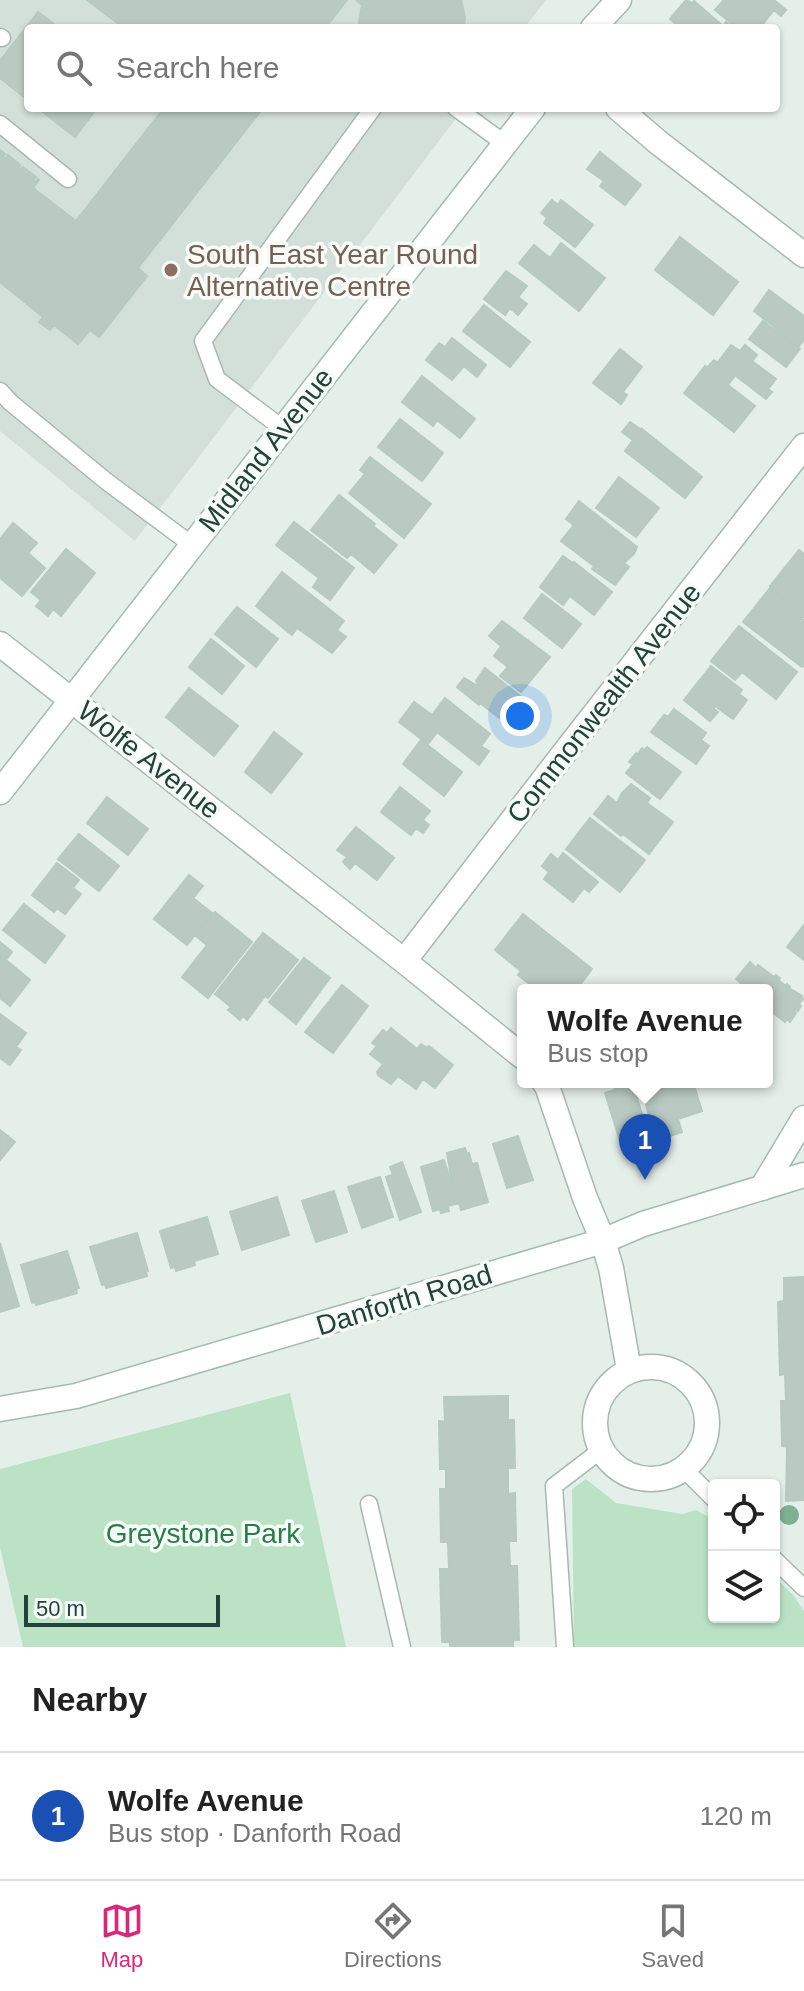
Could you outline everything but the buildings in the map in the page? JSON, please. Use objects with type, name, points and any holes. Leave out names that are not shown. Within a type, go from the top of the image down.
[{"type":"street","points":[[597,24],[619,0]]},
{"type":"street","name":"Midland Avenue","points":[[0,792],[530,112]]},
{"type":"street","points":[[623,112],[804,255]]},
{"type":"street","name":"Commonwealth Avenue","points":[[404,961],[804,446]]},
{"type":"street","name":"Wolfe Avenue","points":[[0,644],[517,1052]]},
{"type":"street","points":[[548,1088],[611,1268],[629,1370]]},
{"type":"street","points":[[762,1188],[804,1118]]},
{"type":"street","name":"Danforth Road","points":[[0,1409],[76,1396],[603,1241],[643,1224],[804,1175]]},
{"type":"street","points":[[647,1366],[665,1367],[682,1375],[696,1387],[705,1404],[707,1431],[697,1457],[684,1469],[666,1478],[647,1480],[628,1475],[601,1450],[595,1432],[595,1413],[607,1388],[629,1370],[647,1366]]},
{"type":"lane","points":[[282,428],[217,379],[203,341],[370,112]]},
{"type":"lane","points":[[461,112],[504,143]]},
{"type":"lane","points":[[0,124],[68,179]]},
{"type":"lane","points":[[0,391],[106,481],[192,545]]},
{"type":"lane","points":[[565,1647],[554,1486],[601,1450]]},
{"type":"lane","points":[[684,1469],[708,1493]]},
{"type":"lane","points":[[369,1504],[402,1647]]},
{"type":"lane","points":[[780,1565],[804,1588]]},
{"type":"shaded area","name":"South East Year Round Alternative Centre","points":[[0,0],[546,0],[527,24],[24,24],[24,112],[461,112],[135,541],[0,431]]},
{"type":"green space","name":"Greystone Park","points":[[290,1393],[346,1647],[23,1647],[0,1547],[0,1469]]},
{"type":"green space","points":[[586,1479],[616,1503],[682,1514],[696,1510],[708,1517],[708,1623],[780,1623],[780,1582],[804,1611],[804,1647],[574,1647],[572,1489]]},
{"type":"place","name":"South East Year Round Alternative Centre","points":[[171,270]]},
{"type":"place","name":"Wolfe Avenue","points":[[645,1180]]}]
